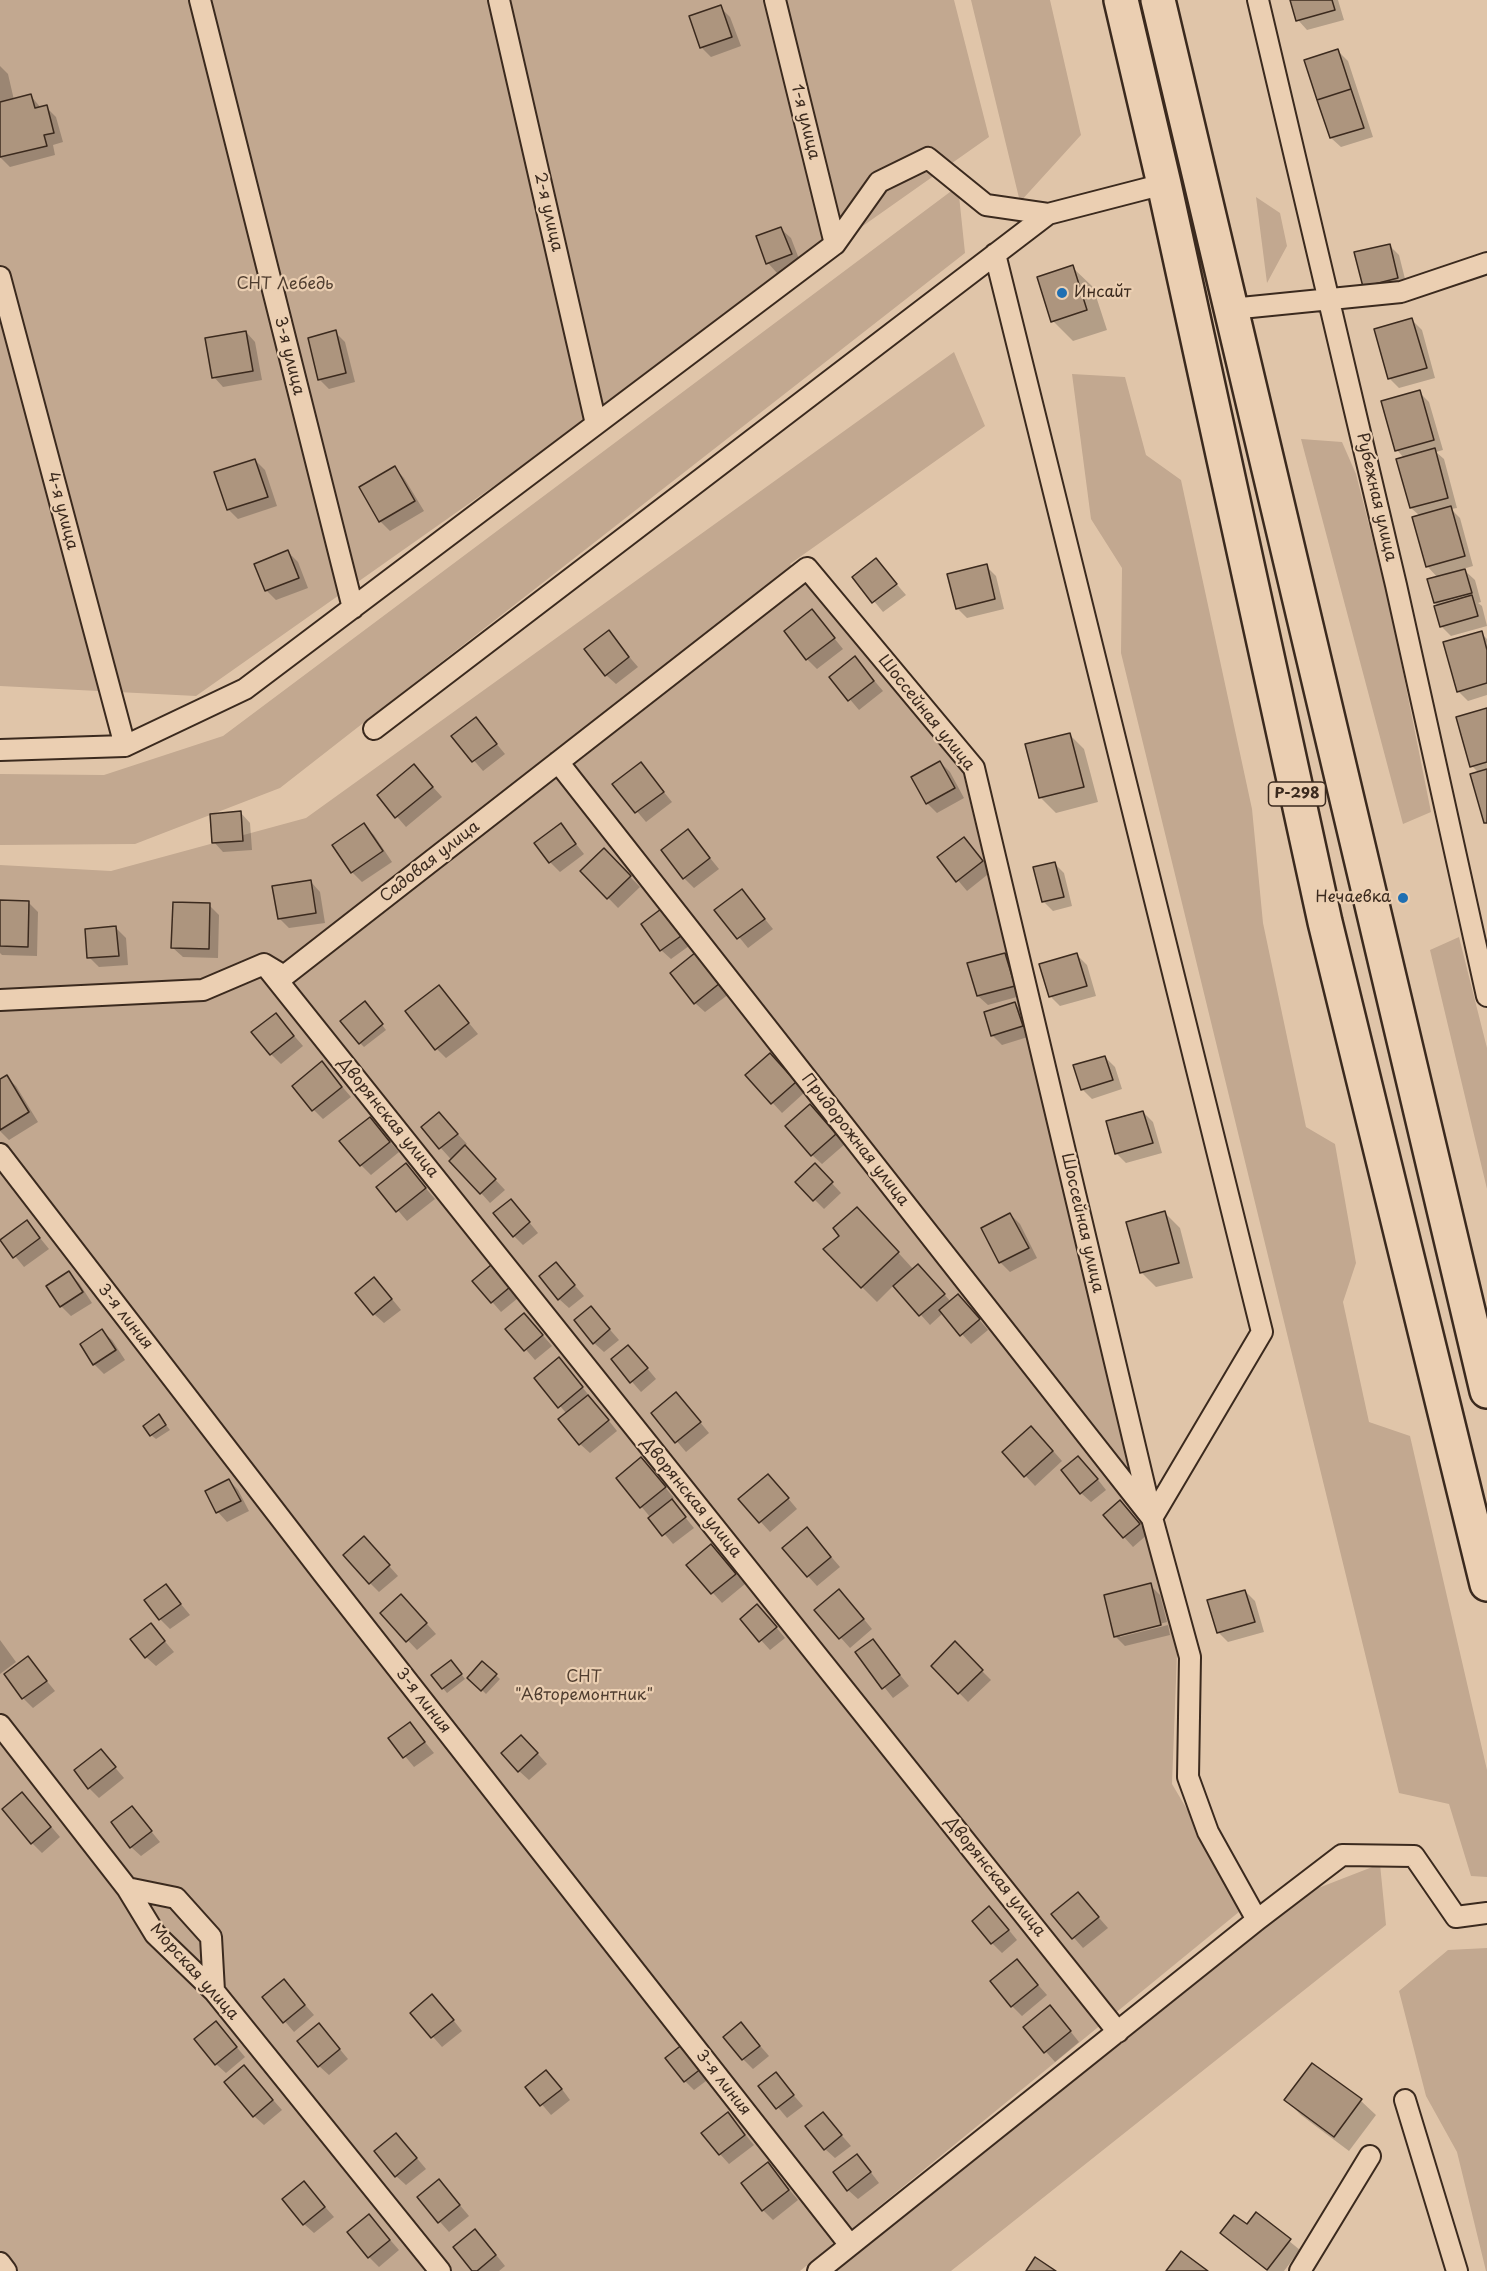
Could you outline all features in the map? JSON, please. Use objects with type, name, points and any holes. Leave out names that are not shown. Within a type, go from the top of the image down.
[{"type":"highway","name":"Р-298","points":[[1121,0],[1164,184],[1325,922],[1487,1584]]},
{"type":"highway","name":"Р-298","points":[[1158,0],[1487,1391]]},
{"type":"street","name":"3-я улица","points":[[200,0],[353,608]]},
{"type":"street","name":"2-я улица","points":[[499,0],[596,424]]},
{"type":"street","name":"1-я улица","points":[[775,0],[835,244]]},
{"type":"street","name":"Рубежная улица","points":[[1258,0],[1396,585],[1487,996]]},
{"type":"street","points":[[0,750],[125,746],[245,689],[835,244],[879,182],[928,158],[986,205],[1048,214]]},
{"type":"street","points":[[374,729],[1048,214],[1164,184]]},
{"type":"street","points":[[995,254],[1262,1332],[1152,1518]]},
{"type":"street","points":[[1231,309],[1401,292],[1487,262]]},
{"type":"street","name":"4-я улица","points":[[0,277],[125,746]]},
{"type":"street","name":"Шоссейная улица","points":[[807,568],[974,768],[1152,1518],[1190,1657],[1188,1777],[1208,1832],[1257,1920]]},
{"type":"street","name":"Садовая улица","points":[[264,964],[284,976],[807,568]]},
{"type":"street","name":"Придорожная улица","points":[[558,762],[1152,1518]]},
{"type":"street","points":[[0,1000],[203,990],[264,964]]},
{"type":"street","name":"Дворянская улица","points":[[264,964],[1118,2032]]},
{"type":"street","name":"3-я линия","points":[[0,1154],[325,1576],[850,2245]]},
{"type":"street","name":"Морская улица","points":[[0,1725],[127,1888],[155,1934],[214,1991],[440,2271]]},
{"type":"street","points":[[818,2271],[1257,1920],[1342,1855],[1414,1856],[1456,1917],[1487,1913]]},
{"type":"street","points":[[127,1888],[176,1898],[211,1937],[214,1991]]},
{"type":"street","points":[[1405,2100],[1456,2271]]},
{"type":"street","points":[[1300,2271],[1370,2156]]},
{"type":"street","points":[[0,2264],[6,2271]]},
{"type":"green space","name":"СНТ Лебедь","points":[[0,0],[954,0],[989,137],[196,696],[0,686]]},
{"type":"green space","points":[[971,0],[1050,0],[1081,135],[1020,202]]},
{"type":"green space","points":[[958,186],[965,253],[280,788],[135,844],[0,845],[0,774],[104,775],[223,736]]},
{"type":"green space","points":[[1256,197],[1280,213],[1287,246],[1267,283]]},
{"type":"green space","name":"СНТ \"Авторемонтник\"","points":[[954,352],[985,426],[790,564],[962,769],[1177,1654],[1172,1784],[1245,1907],[800,2271],[0,2271],[0,865],[111,871],[306,818]]},
{"type":"green space","points":[[1072,374],[1125,377],[1146,455],[1181,480],[1252,809],[1263,923],[1306,1127],[1335,1144],[1356,1263],[1343,1302],[1369,1422],[1410,1436],[1487,1770],[1487,1877],[1471,1876],[1449,1804],[1399,1793],[1121,653],[1122,568],[1091,519]]},
{"type":"green space","points":[[1301,439],[1342,442],[1356,474],[1390,607],[1431,812],[1403,824]]},
{"type":"green space","points":[[1459,937],[1487,1048],[1487,1189],[1430,950]]},
{"type":"green space","points":[[1380,1864],[1386,1925],[951,2271],[832,2271],[1308,1892]]},
{"type":"green space","points":[[1487,1948],[1486,2271],[1457,2152],[1426,2096],[1399,1991],[1448,1950]]},
{"type":"building","points":[[1290,0],[1332,0],[1335,10],[1296,21]]},
{"type":"building","points":[[721,5],[732,37],[700,48],[689,16]]},
{"type":"building","points":[[1338,49],[1351,89],[1317,100],[1304,60]]},
{"type":"building","points":[[1351,89],[1364,128],[1330,138],[1317,100]]},
{"type":"building","points":[[31,94],[35,108],[47,105],[54,133],[44,135],[47,146],[0,157],[0,102]]},
{"type":"building","points":[[781,227],[792,254],[766,264],[756,236]]},
{"type":"building","points":[[1390,244],[1398,278],[1363,287],[1354,252]]},
{"type":"building","name":"Инсайт","points":[[1073,265],[1087,310],[1051,322],[1037,277]]},
{"type":"building","points":[[1412,318],[1427,368],[1388,379],[1374,329]]},
{"type":"building","points":[[336,330],[346,373],[318,380],[308,338]]},
{"type":"building","points":[[246,331],[253,371],[212,378],[205,338]]},
{"type":"building","points":[[1420,390],[1434,440],[1395,451],[1381,401]]},
{"type":"building","points":[[1435,448],[1448,498],[1410,508],[1396,459]]},
{"type":"building","points":[[255,459],[268,497],[227,510],[214,472]]},
{"type":"building","points":[[395,466],[415,501],[379,522],[359,487]]},
{"type":"building","points":[[1451,506],[1465,556],[1426,567],[1412,517]]},
{"type":"building","points":[[288,550],[299,578],[265,591],[254,564]]},
{"type":"building","points":[[876,558],[897,584],[872,603],[852,577]]},
{"type":"building","points":[[987,564],[995,599],[956,609],[947,574]]},
{"type":"building","points":[[1465,569],[1472,593],[1434,603],[1427,579]]},
{"type":"building","points":[[1472,595],[1478,616],[1440,627],[1434,606]]},
{"type":"building","points":[[812,609],[835,638],[806,660],[784,631]]},
{"type":"building","points":[[609,630],[629,657],[605,676],[584,649]]},
{"type":"building","points":[[1482,631],[1487,650],[1487,683],[1457,692],[1443,642]]},
{"type":"building","points":[[855,656],[874,681],[848,701],[829,677]]},
{"type":"building","points":[[1487,708],[1487,762],[1470,767],[1456,717]]},
{"type":"building","points":[[476,717],[497,744],[472,762],[451,736]]},
{"type":"building","points":[[1070,733],[1084,787],[1039,798],[1025,744]]},
{"type":"building","points":[[940,761],[955,788],[926,804],[911,777]]},
{"type":"building","points":[[641,762],[664,792],[635,813],[612,784]]},
{"type":"building","points":[[414,764],[433,787],[395,818],[377,795]]},
{"type":"building","points":[[1487,769],[1487,823],[1484,823],[1470,774]]},
{"type":"building","points":[[241,811],[243,841],[212,843],[210,814]]},
{"type":"building","points":[[364,823],[383,851],[351,873],[332,845]]},
{"type":"building","points":[[561,823],[576,844],[549,863],[534,843]]},
{"type":"building","points":[[688,829],[710,858],[683,879],[661,850]]},
{"type":"building","points":[[964,837],[983,861],[956,882],[937,857]]},
{"type":"building","points":[[604,848],[631,876],[607,899],[580,871]]},
{"type":"building","points":[[1055,862],[1064,897],[1042,902],[1033,867]]},
{"type":"building","points":[[311,880],[316,913],[278,919],[272,886]]},
{"type":"building","points":[[742,889],[765,919],[737,939],[714,910]]},
{"type":"building","points":[[0,900],[29,901],[28,947],[0,946]]},
{"type":"building","points":[[173,902],[210,903],[209,949],[171,948]]},
{"type":"building","points":[[661,909],[681,936],[660,951],[641,924]]},
{"type":"building","points":[[116,926],[119,956],[87,958],[85,929]]},
{"type":"building","points":[[696,952],[720,983],[694,1004],[670,973]]},
{"type":"building","points":[[1005,953],[1015,986],[977,996],[967,963]]},
{"type":"building","points":[[1077,953],[1087,986],[1049,997],[1039,964]]},
{"type":"building","points":[[439,985],[469,1023],[435,1050],[405,1011]]},
{"type":"building","points":[[365,1001],[383,1024],[359,1044],[340,1021]]},
{"type":"building","points":[[1015,1002],[1023,1026],[991,1036],[984,1012]]},
{"type":"building","points":[[276,1013],[294,1036],[270,1055],[251,1032]]},
{"type":"building","points":[[770,1053],[796,1082],[771,1104],[745,1075]]},
{"type":"building","points":[[1105,1056],[1113,1080],[1081,1090],[1073,1065]]},
{"type":"building","points":[[322,1061],[342,1087],[312,1111],[292,1086]]},
{"type":"building","points":[[7,1075],[29,1112],[0,1130],[0,1079]]},
{"type":"building","points":[[810,1104],[836,1134],[811,1156],[785,1126]]},
{"type":"building","points":[[1143,1111],[1153,1143],[1115,1154],[1106,1121]]},
{"type":"building","points":[[439,1112],[458,1134],[439,1149],[421,1127]]},
{"type":"building","points":[[370,1117],[390,1142],[360,1166],[339,1141]]},
{"type":"building","points":[[465,1145],[496,1179],[480,1194],[449,1161]]},
{"type":"building","points":[[406,1163],[426,1188],[396,1212],[376,1187]]},
{"type":"building","points":[[815,1163],[833,1182],[813,1201],[795,1182]]},
{"type":"building","points":[[511,1199],[530,1222],[513,1237],[493,1213]]},
{"type":"building","points":[[857,1207],[899,1252],[861,1288],[823,1249],[839,1236],[833,1228]]},
{"type":"building","points":[[1165,1211],[1179,1263],[1140,1273],[1126,1222]]},
{"type":"building","points":[[1010,1213],[1029,1248],[999,1263],[981,1228]]},
{"type":"building","points":[[27,1220],[40,1238],[13,1258],[0,1240]]},
{"type":"building","points":[[556,1262],[575,1285],[558,1300],[539,1276]]},
{"type":"building","points":[[918,1264],[945,1294],[919,1316],[893,1286]]},
{"type":"building","points":[[491,1265],[510,1287],[491,1303],[472,1281]]},
{"type":"building","points":[[69,1271],[83,1292],[60,1307],[46,1286]]},
{"type":"building","points":[[374,1277],[392,1299],[373,1315],[355,1293]]},
{"type":"building","points":[[958,1294],[980,1319],[960,1336],[939,1310]]},
{"type":"building","points":[[591,1306],[610,1329],[593,1344],[574,1320]]},
{"type":"building","points":[[524,1313],[543,1335],[524,1351],[505,1329]]},
{"type":"building","points":[[102,1329],[116,1350],[93,1365],[80,1344]]},
{"type":"building","points":[[628,1345],[648,1368],[630,1383],[611,1359]]},
{"type":"building","points":[[559,1357],[583,1387],[558,1408],[534,1378]]},
{"type":"building","points":[[676,1392],[701,1422],[675,1443],[651,1413]]},
{"type":"building","points":[[588,1395],[609,1420],[579,1445],[558,1419]]},
{"type":"building","points":[[159,1414],[166,1425],[150,1436],[143,1426]]},
{"type":"building","points":[[1031,1426],[1053,1451],[1024,1477],[1002,1452]]},
{"type":"building","points":[[1078,1456],[1098,1479],[1080,1494],[1061,1470]]},
{"type":"building","points":[[641,1457],[666,1487],[640,1508],[616,1478]]},
{"type":"building","points":[[768,1474],[789,1498],[759,1523],[738,1499]]},
{"type":"building","points":[[229,1479],[241,1501],[216,1513],[205,1491]]},
{"type":"building","points":[[672,1499],[686,1517],[662,1536],[648,1518]]},
{"type":"building","points":[[1120,1500],[1140,1524],[1123,1538],[1103,1515]]},
{"type":"building","points":[[807,1527],[831,1557],[807,1577],[782,1548]]},
{"type":"building","points":[[364,1536],[390,1565],[369,1584],[343,1555]]},
{"type":"building","points":[[711,1544],[736,1574],[711,1594],[686,1565]]},
{"type":"building","points":[[1151,1583],[1161,1625],[1114,1637],[1104,1595]]},
{"type":"building","points":[[166,1584],[181,1604],[159,1620],[144,1600]]},
{"type":"building","points":[[839,1589],[864,1619],[839,1639],[814,1610]]},
{"type":"building","points":[[1245,1590],[1255,1622],[1217,1633],[1207,1600]]},
{"type":"building","points":[[401,1594],[427,1623],[406,1642],[380,1613]]},
{"type":"building","points":[[757,1604],[777,1627],[759,1642],[740,1619]]},
{"type":"building","points":[[151,1623],[165,1641],[145,1658],[130,1639]]},
{"type":"building","points":[[873,1639],[900,1675],[882,1689],[855,1652]]},
{"type":"building","points":[[955,1641],[983,1670],[958,1694],[931,1666]]},
{"type":"building","points":[[28,1656],[47,1681],[22,1699],[4,1674]]},
{"type":"building","points":[[451,1660],[462,1674],[442,1689],[431,1675]]},
{"type":"building","points":[[482,1661],[497,1674],[481,1691],[467,1678]]},
{"type":"building","points":[[410,1722],[425,1742],[403,1758],[388,1738]]},
{"type":"building","points":[[521,1735],[538,1753],[518,1772],[501,1753]]},
{"type":"building","points":[[101,1749],[116,1767],[88,1789],[74,1770]]},
{"type":"building","points":[[22,1792],[51,1827],[31,1844],[2,1809]]},
{"type":"building","points":[[132,1806],[152,1831],[130,1848],[111,1822]]},
{"type":"building","points":[[1078,1892],[1099,1917],[1072,1939],[1051,1914]]},
{"type":"building","points":[[989,1906],[1009,1930],[991,1944],[972,1921]]},
{"type":"building","points":[[1017,1959],[1038,1985],[1011,2007],[990,1981]]},
{"type":"building","points":[[284,1979],[305,2005],[283,2023],[262,1997]]},
{"type":"building","points":[[432,1994],[454,2020],[431,2038],[410,2013]]},
{"type":"building","points":[[1050,2005],[1071,2031],[1044,2053],[1023,2027]]},
{"type":"building","points":[[216,2021],[237,2047],[215,2065],[194,2039]]},
{"type":"building","points":[[741,2022],[760,2046],[742,2060],[723,2037]]},
{"type":"building","points":[[319,2023],[340,2049],[318,2067],[297,2041]]},
{"type":"building","points":[[683,2044],[702,2068],[684,2082],[665,2058]]},
{"type":"building","points":[[1312,2063],[1362,2099],[1334,2137],[1284,2100]]},
{"type":"building","points":[[244,2065],[273,2100],[253,2117],[224,2082]]},
{"type":"building","points":[[546,2070],[562,2089],[540,2106],[525,2087]]},
{"type":"building","points":[[776,2072],[794,2095],[776,2109],[758,2086]]},
{"type":"building","points":[[728,2112],[745,2135],[719,2155],[701,2133]]},
{"type":"building","points":[[823,2112],[842,2135],[824,2150],[805,2126]]},
{"type":"building","points":[[396,2133],[417,2158],[395,2177],[374,2151]]},
{"type":"building","points":[[857,2154],[871,2172],[847,2191],[833,2172]]},
{"type":"building","points":[[768,2162],[789,2190],[762,2211],[741,2183]]},
{"type":"building","points":[[439,2179],[460,2205],[438,2223],[417,2197]]},
{"type":"building","points":[[304,2181],[325,2207],[303,2225],[282,2199]]},
{"type":"building","points":[[1256,2212],[1291,2239],[1267,2270],[1220,2233],[1234,2215],[1247,2224]]},
{"type":"building","points":[[369,2214],[390,2240],[368,2258],[347,2232]]},
{"type":"building","points":[[475,2229],[496,2255],[477,2271],[472,2271],[453,2247]]},
{"type":"building","points":[[1181,2251],[1208,2271],[1166,2271]]},
{"type":"building","points":[[1035,2257],[1056,2271],[1026,2271]]},
{"type":"place","name":"Инсайт","points":[[1062,293]]},
{"type":"place","name":"Нечаевка","points":[[1403,898]]}]
